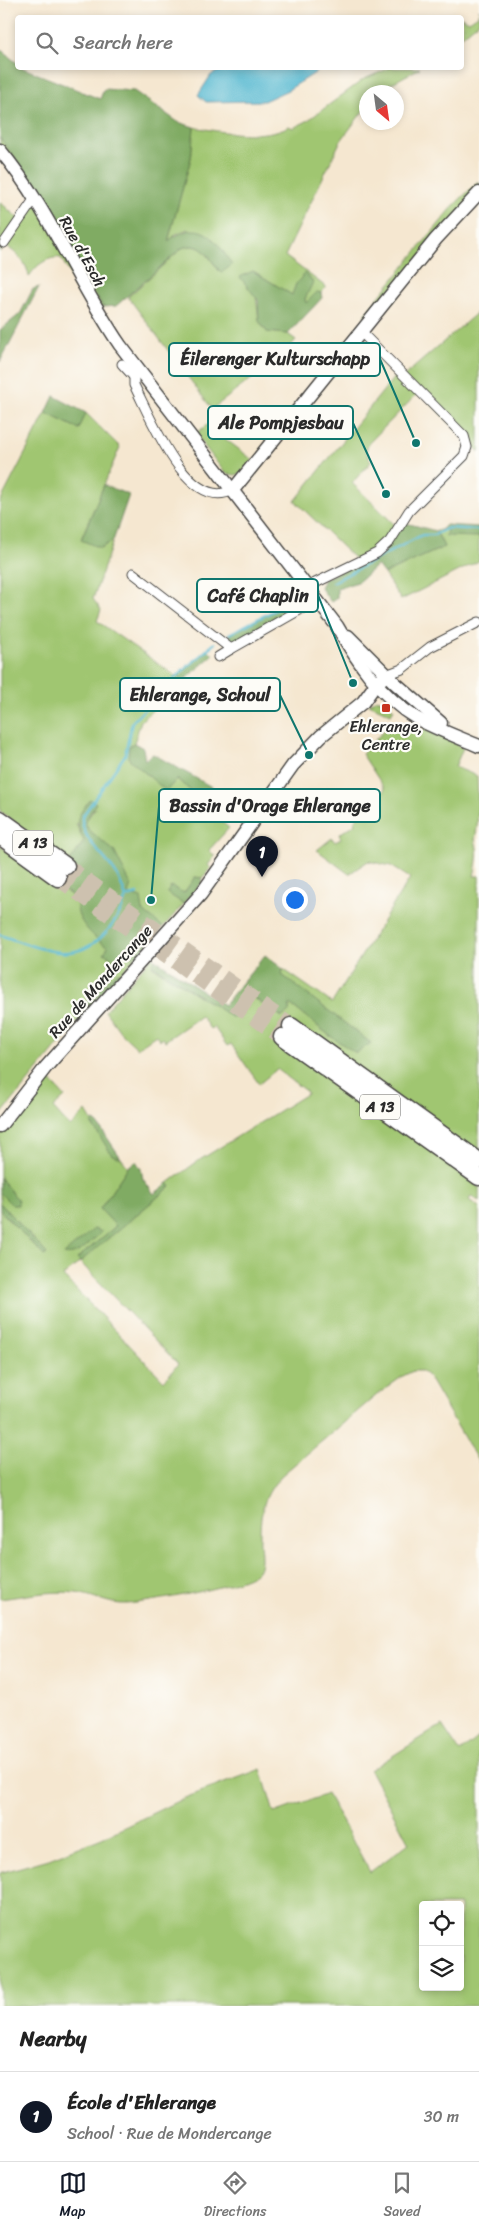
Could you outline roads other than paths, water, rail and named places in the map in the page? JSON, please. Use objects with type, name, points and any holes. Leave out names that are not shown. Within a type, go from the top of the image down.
[{"type":"highway","name":"A 13","points":[[0,819],[62,872],[0,836]]},
{"type":"highway","name":"A 13","points":[[479,1161],[286,1031],[479,1177]]},
{"type":"main road","name":"Rue d'Esch","points":[[0,150],[35,198],[97,311],[136,372],[232,490],[337,626],[390,679],[437,721],[478,746]]},
{"type":"main road","points":[[232,490],[436,239],[479,193]]},
{"type":"main road","name":"Rue d'Esch","points":[[337,626],[355,658],[380,688],[417,718],[478,746]]},
{"type":"main road","name":"Rue de Mondercange","points":[[0,1126],[46,1067],[201,894],[293,765],[321,736],[390,679]]},
{"type":"street","points":[[4,243],[35,198]]},
{"type":"street","points":[[307,587],[377,553],[390,541],[409,511],[464,456],[467,447],[464,436],[361,332]]},
{"type":"street","name":"Rue d'Esch","points":[[122,364],[136,372],[134,386],[171,456],[192,484],[211,495],[224,494],[232,490]]},
{"type":"street","points":[[133,574],[231,648]]},
{"type":"street","points":[[218,656],[317,600]]},
{"type":"street","points":[[390,679],[430,647],[479,622]]},
{"type":"water","points":[[221,70],[320,70],[288,90],[264,101],[206,102],[198,95],[211,75]]},
{"type":"waterway","points":[[333,582],[422,535],[434,535],[448,528],[479,530]]},
{"type":"waterway","points":[[229,634],[302,596]]},
{"type":"waterway","points":[[0,935],[45,950],[72,952],[93,944],[110,928],[117,918],[126,897],[117,875],[85,833],[82,817],[125,755],[132,722],[177,676],[215,643]]},
{"type":"waterway","points":[[126,897],[138,894]]},
{"type":"tunnel","points":[[66,866],[291,1026]]},
{"type":"tunnel","points":[[58,878],[282,1037]]},
{"type":"place","name":"Éilerenger Kulturschapp","points":[[416,443]]},
{"type":"place","name":"Ale Pompjesbau","points":[[386,494]]},
{"type":"place","name":"Café Chaplin","points":[[353,683]]},
{"type":"place","name":"Ehlerange, Centre","points":[[386,708]]},
{"type":"place","name":"Ehlerange, Schoul","points":[[309,755]]},
{"type":"place","name":"École d'Ehlerange","points":[[262,877]]},
{"type":"place","name":"Bassin d'Orage Ehlerange","points":[[151,900]]}]
